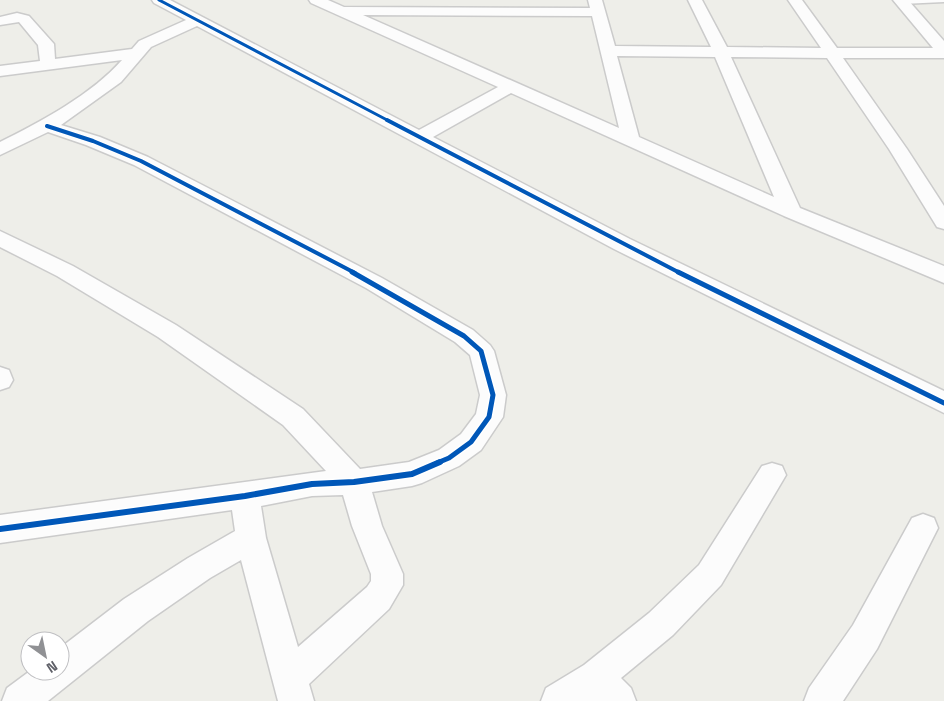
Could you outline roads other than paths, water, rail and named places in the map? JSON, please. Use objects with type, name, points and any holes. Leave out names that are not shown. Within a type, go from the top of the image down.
[{"type":"street","points":[[159,0],[638,252],[944,403]]},
{"type":"street","points":[[316,0],[791,212],[944,275]]},
{"type":"street","points":[[696,0],[721,52],[791,212]]},
{"type":"street","points":[[795,0],[898,149],[944,222]]},
{"type":"street","points":[[901,1],[944,52]]},
{"type":"street","points":[[340,11],[597,6],[631,140]]},
{"type":"street","points":[[0,21],[17,17],[24,19],[46,44],[48,65]]},
{"type":"street","points":[[0,149],[47,126],[115,78],[145,44],[198,20]]},
{"type":"street","points":[[608,51],[944,52]]},
{"type":"street","points":[[0,71],[138,53]]},
{"type":"street","points":[[419,137],[510,87]]},
{"type":"street","points":[[0,529],[245,496],[312,484],[354,482],[412,474],[449,458],[471,442],[489,417],[493,395],[481,351],[464,336],[382,288],[273,229],[140,161],[93,141],[47,126]]},
{"type":"street","points":[[0,238],[65,271],[167,331],[293,417],[354,482],[367,526],[387,574],[387,585],[378,598],[293,689]]},
{"type":"street","points":[[558,701],[607,689],[661,624],[710,575],[772,475]]},
{"type":"street","points":[[245,496],[251,538],[293,689]]},
{"type":"street","points":[[822,701],[865,637],[923,528]]},
{"type":"street","points":[[70,661],[136,610],[198,568],[251,538]]},
{"type":"street","points":[[20,701],[45,681]]},
{"type":"lane","points":[[901,1],[944,0]]}]
